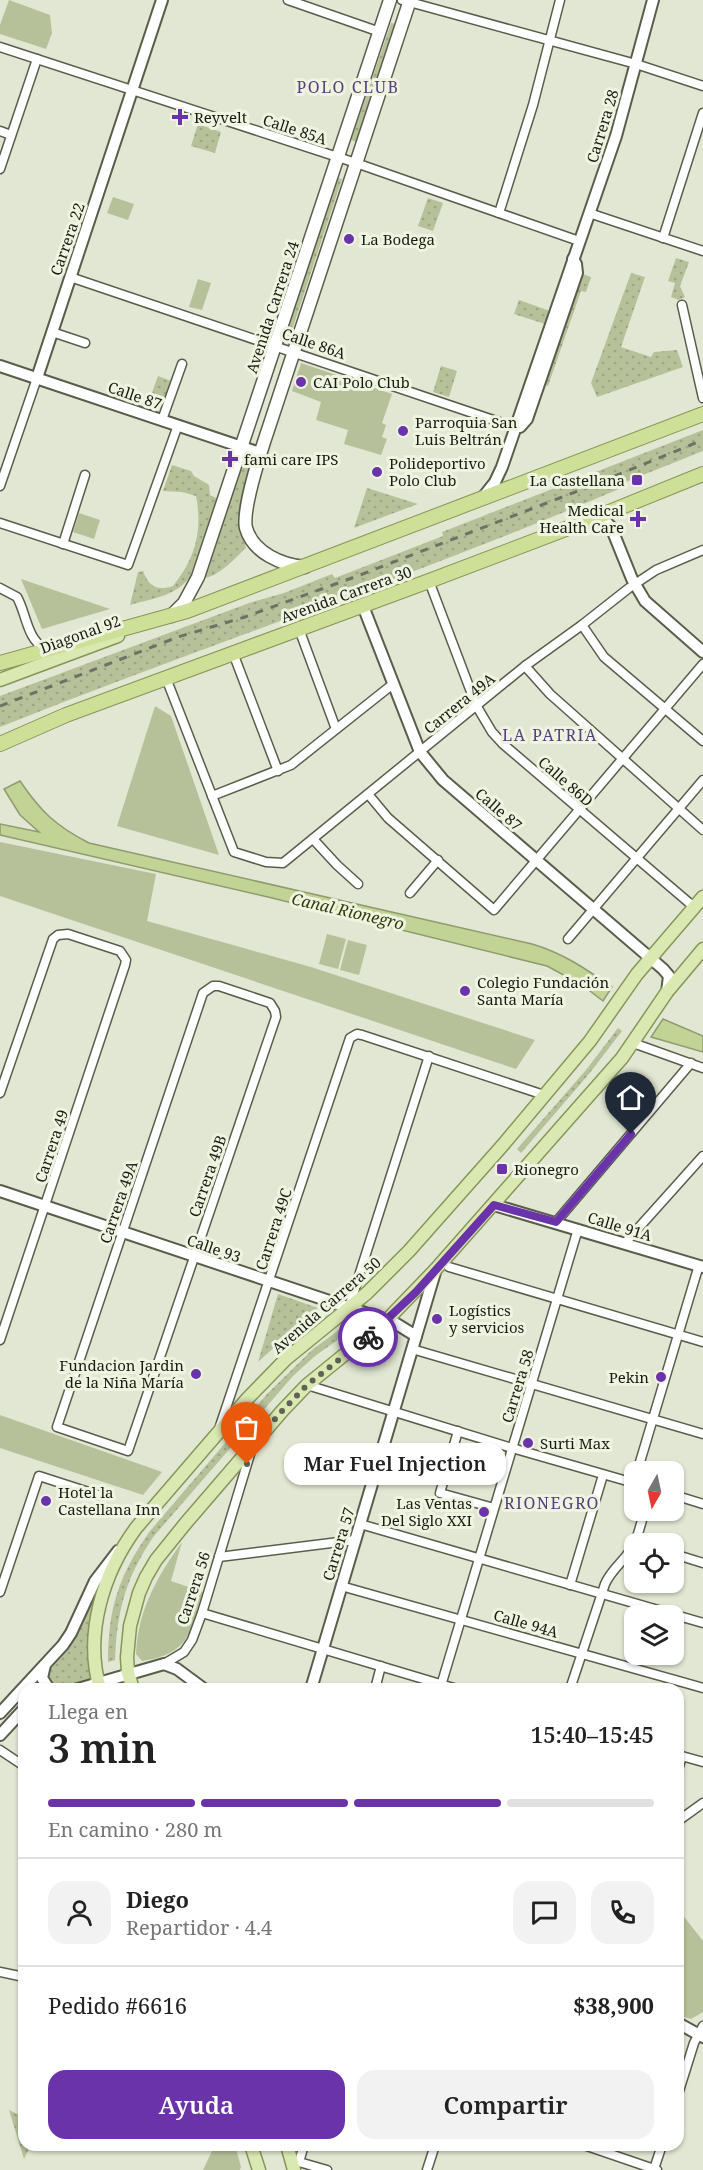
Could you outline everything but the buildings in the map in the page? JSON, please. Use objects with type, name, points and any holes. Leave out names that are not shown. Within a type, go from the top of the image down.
[{"type":"highway","points":[[0,663],[170,617],[703,414]]},
{"type":"highway","name":"Avenida Carrera 30","points":[[0,744],[57,718],[363,606],[703,474]]},
{"type":"main road","name":"Avenida Carrera 24","points":[[170,617],[184,603],[198,577],[390,0]]},
{"type":"main road","points":[[304,567],[283,563],[267,554],[253,542],[246,529],[246,513],[260,453],[407,1]]},
{"type":"main road","name":"Diagonal 92","points":[[0,680],[170,617]]},
{"type":"main road","name":"Avenida Carrera 50","points":[[126,1542],[218,1432],[286,1359],[367,1293],[409,1251],[544,1095],[597,1031],[650,957],[703,897]]},
{"type":"main road","points":[[131,1683],[128,1673],[130,1626],[139,1593],[146,1577],[185,1524],[307,1385],[387,1320],[442,1268],[633,1043],[667,992],[703,949]]},
{"type":"main road","points":[[98,1683],[94,1656],[99,1605],[126,1542]]},
{"type":"main road","points":[[253,2151],[258,2170]]},
{"type":"main road","points":[[289,2151],[295,2165]]},
{"type":"street","name":"Carrera 22","points":[[0,486],[162,0]]},
{"type":"street","points":[[288,0],[380,32]]},
{"type":"street","points":[[499,213],[533,105],[560,0]]},
{"type":"street","name":"Carrera 28","points":[[484,496],[502,467],[514,427],[525,424],[577,273],[573,259],[616,136],[652,0]]},
{"type":"street","points":[[407,1],[636,64],[703,86]]},
{"type":"street","name":"Calle 85A","points":[[0,47],[356,163],[579,241]]},
{"type":"street","points":[[0,169],[37,59]]},
{"type":"street","points":[[663,238],[703,113]]},
{"type":"street","points":[[0,131],[11,135]]},
{"type":"street","points":[[589,213],[703,251]]},
{"type":"street","name":"Calle 86A","points":[[70,278],[514,427]]},
{"type":"street","points":[[682,305],[703,398]]},
{"type":"street","points":[[52,332],[85,343]]},
{"type":"street","points":[[162,420],[182,364]]},
{"type":"street","name":"Calle 87","points":[[0,366],[260,453]]},
{"type":"street","points":[[0,523],[128,565],[178,425]]},
{"type":"street","points":[[63,544],[85,475]]},
{"type":"street","points":[[592,519],[606,522],[611,527],[635,585],[645,601],[703,652]]},
{"type":"street","name":"Carrera 49A","points":[[212,796],[234,852],[266,862],[278,864],[283,862],[525,666],[656,570],[703,550]]},
{"type":"street","name":"Calle 86D","points":[[429,581],[476,705],[492,732],[579,810],[694,907]]},
{"type":"street","points":[[0,588],[17,597],[32,636],[46,650]]},
{"type":"street","name":"Calle 87","points":[[363,606],[420,752],[442,780],[650,957],[669,976],[667,992]]},
{"type":"street","points":[[582,626],[604,657],[703,741]]},
{"type":"street","points":[[298,629],[336,729]]},
{"type":"street","points":[[233,653],[278,771]]},
{"type":"street","points":[[368,794],[388,818],[494,910],[703,664]]},
{"type":"street","points":[[525,666],[550,694],[703,830]]},
{"type":"street","points":[[166,678],[212,796],[291,765],[393,684]]},
{"type":"street","points":[[568,939],[703,780]]},
{"type":"street","points":[[313,838],[336,866],[358,884]]},
{"type":"street","points":[[410,893],[438,860]]},
{"type":"street","name":"Carrera 49","points":[[0,1094],[53,939],[58,935],[68,934],[120,951],[126,960],[0,1340]]},
{"type":"street","name":"Carrera 49A","points":[[128,1451],[57,1427],[122,1232],[203,993],[207,988],[219,986],[270,1003],[275,1011]]},
{"type":"street","name":"Carrera 49B","points":[[128,1451],[276,1017],[275,1011]]},
{"type":"street","name":"Carrera 49C","points":[[218,1432],[348,1043],[354,1035],[362,1035],[429,1056]]},
{"type":"street","points":[[633,1043],[703,1068]]},
{"type":"street","points":[[349,1308],[429,1056],[544,1095]]},
{"type":"street","points":[[556,1222],[692,1063]]},
{"type":"street","points":[[625,1243],[703,1156]]},
{"type":"street","points":[[697,1163],[703,1171]]},
{"type":"street","name":"Calle 93","points":[[0,1191],[387,1320],[402,1326],[416,1336]]},
{"type":"street","name":"Calle 91A","points":[[494,1205],[701,1266]]},
{"type":"street","name":"Carrera 58","points":[[442,1683],[578,1229]]},
{"type":"street","points":[[640,1461],[677,1334],[701,1266]]},
{"type":"street","points":[[442,1268],[703,1342]]},
{"type":"street","name":"Carrera 57","points":[[312,1683],[416,1336],[442,1268]]},
{"type":"street","points":[[412,1349],[703,1434]]},
{"type":"street","points":[[307,1385],[624,1480]]},
{"type":"street","points":[[458,1431],[440,1493],[494,1508]]},
{"type":"street","name":"Carrera 56","points":[[106,1683],[128,1673],[164,1664],[189,1646],[202,1613],[253,1444]]},
{"type":"street","points":[[570,1585],[603,1475]]},
{"type":"street","points":[[0,1592],[39,1476],[98,1495]]},
{"type":"street","points":[[684,1498],[703,1504]]},
{"type":"street","points":[[360,1524],[703,1623]]},
{"type":"street","points":[[219,1557],[355,1540]]},
{"type":"street","name":"Avenida Carrera 50","points":[[26,1683],[71,1634],[95,1581],[126,1542]]},
{"type":"street","points":[[684,1557],[703,1563]]},
{"type":"street","points":[[572,1683],[609,1575],[624,1560]]},
{"type":"street","name":"Calle 94A","points":[[341,1586],[703,1688]]},
{"type":"street","points":[[202,1613],[381,1666],[430,1683]]},
{"type":"street","points":[[164,1664],[177,1669],[196,1683]]},
{"type":"street","points":[[45,1665],[42,1678],[45,1683]]},
{"type":"street","points":[[377,1683],[381,1666]]},
{"type":"street","name":"Avenida Carrera 50","points":[[2,1706],[18,1691]]},
{"type":"street","points":[[2,1706],[18,1707]]},
{"type":"street","points":[[0,1735],[18,1715]]},
{"type":"street","points":[[0,1750],[18,1762]]},
{"type":"street","points":[[684,1756],[703,1762]]},
{"type":"street","points":[[684,1817],[703,1803]]},
{"type":"street","points":[[0,1972],[18,1976]]},
{"type":"street","points":[[684,2025],[701,2032],[684,2078]]},
{"type":"street","points":[[301,2151],[295,2165],[327,2170]]},
{"type":"street","points":[[427,2170],[433,2151]]},
{"type":"street","points":[[602,2151],[656,2169],[660,2151]]},
{"type":"shaded area","points":[[9,0],[50,15],[52,33],[46,49],[0,34],[0,25]]},
{"type":"shaded area","points":[[391,23],[396,24],[356,142],[351,140]]},
{"type":"shaded area","points":[[198,124],[221,132],[215,153],[191,146]]},
{"type":"shaded area","points":[[337,178],[342,179],[290,336],[286,335]]},
{"type":"shaded area","points":[[113,197],[134,204],[128,220],[107,213]]},
{"type":"shaded area","points":[[428,198],[443,203],[433,231],[418,226]]},
{"type":"shaded area","points":[[676,258],[689,262],[680,286],[685,297],[679,300],[671,297],[675,283],[668,281]]},
{"type":"shaded area","points":[[631,273],[645,277],[621,347],[651,357],[654,352],[677,350],[683,367],[597,397],[591,383]]},
{"type":"shaded area","points":[[583,274],[591,277],[586,292],[581,291],[548,386],[544,384]]},
{"type":"shaded area","points":[[198,279],[211,283],[202,310],[189,307]]},
{"type":"shaded area","points":[[519,300],[550,311],[545,324],[514,314]]},
{"type":"shaded area","points":[[301,363],[392,394],[382,423],[386,425],[382,437],[387,439],[381,455],[344,444],[348,430],[316,420],[321,402],[292,391]]},
{"type":"shaded area","points":[[441,366],[457,371],[449,397],[433,392]]},
{"type":"shaded area","points":[[158,376],[171,381],[162,406],[149,401]]},
{"type":"shaded area","points":[[703,430],[703,451],[618,485],[619,489],[388,581],[0,727],[0,696],[249,603],[284,593],[332,574],[335,578],[443,536],[442,532]]},
{"type":"shaded area","points":[[172,465],[191,471],[194,476],[209,485],[210,495],[220,500],[193,574],[172,592],[130,605],[138,572],[143,571],[148,581],[158,588],[173,586],[192,555],[198,533],[196,496],[182,492],[163,491]]},
{"type":"shaded area","points":[[243,465],[252,467],[240,525],[246,548],[221,571],[202,579]]},
{"type":"shaded area","points":[[367,488],[418,504],[354,528]]},
{"type":"shaded area","points":[[79,513],[100,520],[94,539],[73,532]]},
{"type":"shaded area","points":[[21,579],[110,609],[42,629]]},
{"type":"shaded area","points":[[155,706],[171,716],[219,855],[117,826]]},
{"type":"shaded area","points":[[0,842],[156,874],[147,921],[311,967],[535,1040],[516,1069],[0,896]]},
{"type":"shaded area","points":[[327,934],[346,939],[338,969],[319,964]]},
{"type":"shaded area","points":[[348,940],[367,945],[359,975],[340,970]]},
{"type":"shaded area","points":[[618,1028],[622,1031],[589,1074],[521,1153],[517,1149],[586,1070]]},
{"type":"shaded area","points":[[278,1294],[318,1308],[258,1362]]},
{"type":"shaded area","points":[[356,1317],[364,1321],[315,1356],[293,1376],[154,1536],[130,1580],[118,1625],[115,1660],[108,1662],[110,1625],[117,1593],[130,1562],[150,1531],[267,1394],[312,1350]]},
{"type":"shaded area","points":[[0,1415],[162,1472],[143,1495],[0,1448]]},
{"type":"shaded area","points":[[182,1542],[171,1581],[203,1592],[195,1619],[186,1639],[179,1647],[158,1658],[142,1661],[136,1654],[145,1608],[157,1581]]},
{"type":"shaded area","points":[[101,1586],[92,1679],[77,1683],[48,1683],[46,1676],[80,1629],[87,1609]]},
{"type":"shaded area","points":[[684,1917],[703,1941],[703,2012],[691,2019],[684,2017]]},
{"type":"shaded area","points":[[9,2110],[18,2114],[18,2139]]},
{"type":"shaded area","points":[[22,2151],[28,2151],[24,2159]]},
{"type":"shaded area","points":[[212,2151],[237,2151],[240,2170],[203,2170]]},
{"type":"water","name":"Canal Rionegro","points":[[20,781],[50,817],[89,843],[532,944],[564,957],[612,987],[603,1001],[582,985],[547,966],[268,897],[0,835],[0,824],[39,832],[20,815],[4,789]]},
{"type":"water","points":[[663,1019],[703,1036],[703,1052],[651,1037]]},
{"type":"railway","points":[[0,706],[178,637],[245,617],[360,575],[703,440]]},
{"type":"way so far","points":[[247,1464],[253,1444],[283,1410],[307,1385],[368,1337]]},
{"type":"place","name":"Reyvelt","points":[[180,117]]},
{"type":"place","name":"La Bodega","points":[[349,239]]},
{"type":"place","name":"CAI Polo Club","points":[[301,382]]},
{"type":"place","name":"Parroquia San Luis Beltrán","points":[[403,431]]},
{"type":"place","name":"fami care IPS","points":[[230,459]]},
{"type":"place","name":"Polideportivo Polo Club","points":[[377,472]]},
{"type":"place","name":"La Castellana","points":[[637,480]]},
{"type":"place","name":"Medical Health Care","points":[[638,519]]},
{"type":"place","name":"Colegio Fundación Santa María","points":[[465,991]]},
{"type":"place","name":"Rionegro","points":[[502,1169]]},
{"type":"place","name":"Logístics y servicios","points":[[437,1319]]},
{"type":"place","name":"Fundacion Jardin de la Niña María","points":[[196,1374]]},
{"type":"place","name":"Pekin","points":[[661,1377]]},
{"type":"place","name":"Surti Max","points":[[528,1443]]},
{"type":"place","name":"Mar Fuel Injection","points":[[247,1464]]},
{"type":"place","name":"Hotel la Castellana Inn","points":[[46,1501]]},
{"type":"place","name":"Las Ventas Del Siglo XXI","points":[[484,1512]]},
{"type":"district","name":"POLO CLUB","points":[[348,87]]},
{"type":"district","name":"LA PATRIA","points":[[550,735]]},
{"type":"district","name":"RIONEGRO","points":[[552,1503]]},
{"type":"route","points":[[368,1337],[416,1292],[494,1205],[556,1222],[631,1134]]}]
